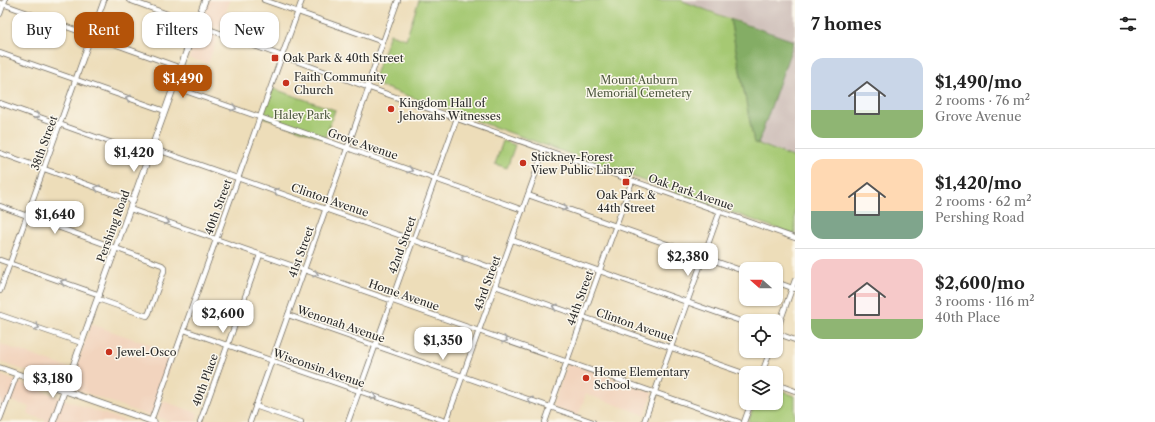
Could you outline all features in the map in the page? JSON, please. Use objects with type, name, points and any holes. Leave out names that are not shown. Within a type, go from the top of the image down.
[{"type":"main road","name":"Pershing Road","points":[[201,12],[205,0]]},
{"type":"main road","name":"Pershing Road","points":[[53,422],[188,48]]},
{"type":"main road","points":[[0,368],[153,422]]},
{"type":"street","name":"38th Street","points":[[100,12],[104,0]]},
{"type":"street","name":"Oak Park Avenue","points":[[129,0],[161,12]]},
{"type":"street","points":[[264,0],[384,42]]},
{"type":"street","name":"40th Street","points":[[153,422],[216,239],[302,0]]},
{"type":"street","name":"41st Street","points":[[250,422],[398,0]]},
{"type":"street","points":[[0,14],[3,3],[74,30]]},
{"type":"street","name":"Oak Park Avenue","points":[[212,31],[795,238]]},
{"type":"street","name":"38th Street","points":[[0,291],[87,48]]},
{"type":"street","points":[[125,48],[181,68]]},
{"type":"street","points":[[0,53],[165,111]]},
{"type":"street","name":"Grove Avenue","points":[[174,87],[523,210]]},
{"type":"street","points":[[0,103],[149,156]]},
{"type":"street","name":"42nd Street","points":[[348,422],[457,118]]},
{"type":"street","name":"Clinton Avenue","points":[[152,148],[326,208],[501,271]]},
{"type":"street","name":"43rd Street","points":[[447,422],[544,150]]},
{"type":"street","points":[[0,153],[133,200]]},
{"type":"street","name":"44th Street","points":[[546,422],[632,180]]},
{"type":"street","points":[[528,195],[739,270]]},
{"type":"street","points":[[0,206],[162,264],[164,271],[147,316],[0,260]]},
{"type":"street","name":"Home Avenue","points":[[130,209],[739,422]]},
{"type":"street","points":[[644,422],[720,211]]},
{"type":"street","points":[[512,240],[739,320]]},
{"type":"street","name":"40th Place","points":[[200,422],[260,255]]},
{"type":"street","points":[[783,316],[794,289],[795,280]]},
{"type":"street","points":[[783,285],[794,289]]},
{"type":"street","name":"Clinton Avenue","points":[[495,286],[739,371]]},
{"type":"street","points":[[0,314],[82,343]]},
{"type":"street","name":"Wenonah Avenue","points":[[288,315],[593,422]]},
{"type":"street","name":"Wisconsin Avenue","points":[[184,330],[447,422]]},
{"type":"street","points":[[783,336],[795,340]]},
{"type":"street","points":[[0,419],[17,374]]},
{"type":"street","points":[[783,387],[795,391]]},
{"type":"street","points":[[255,406],[301,422]]},
{"type":"street","points":[[744,422],[748,410]]},
{"type":"shaded area","points":[[209,0],[230,0],[226,12],[220,12],[220,30],[212,27],[212,12],[205,12]]},
{"type":"shaded area","points":[[680,0],[795,0],[795,158],[758,144],[794,41]]},
{"type":"shaded area","points":[[212,34],[218,36],[208,64],[189,58],[192,48],[212,48]]},
{"type":"shaded area","points":[[185,67],[204,74],[197,94],[179,87]]},
{"type":"shaded area","points":[[91,324],[151,345],[149,351],[172,359],[152,417],[69,387]]},
{"type":"shaded area","points":[[0,344],[69,368],[62,383],[0,362]]},
{"type":"shaded area","name":"Home Elementary School","points":[[568,362],[653,393],[645,415],[586,394],[578,416],[552,407]]},
{"type":"shaded area","points":[[0,375],[98,412],[130,422],[45,422],[45,420],[28,414],[30,407],[8,400],[3,412],[0,411]]},
{"type":"shaded area","points":[[163,401],[198,413],[195,422],[170,422],[157,417]]},
{"type":"green space","name":"Mount Auburn Memorial Cemetery","points":[[419,0],[680,0],[730,19],[754,142],[795,158],[795,235],[372,83],[390,34],[406,39]]},
{"type":"green space","points":[[730,19],[794,41],[758,144],[754,143]]},
{"type":"green space","name":"Haley Park","points":[[271,88],[335,110],[325,139],[261,116]]},
{"type":"green space","points":[[503,141],[515,145],[507,168],[495,164]]},
{"type":"green space","points":[[783,392],[795,396],[795,422],[748,422],[752,410],[783,410]]},
{"type":"place","name":"Oak Park & 40th Street","points":[[275,58]]},
{"type":"place","name":"Faith Community Church","points":[[286,83]]},
{"type":"place","name":"Kingdom Hall of Jehovahs Witnesses","points":[[391,109]]},
{"type":"place","name":"Stickney-Forest View Public Library","points":[[523,163]]},
{"type":"place","name":"Oak Park & 44th Street","points":[[626,182]]},
{"type":"place","name":"Jewel-Osco","points":[[109,352]]},
{"type":"place","name":"Home Elementary School","points":[[586,378]]}]
